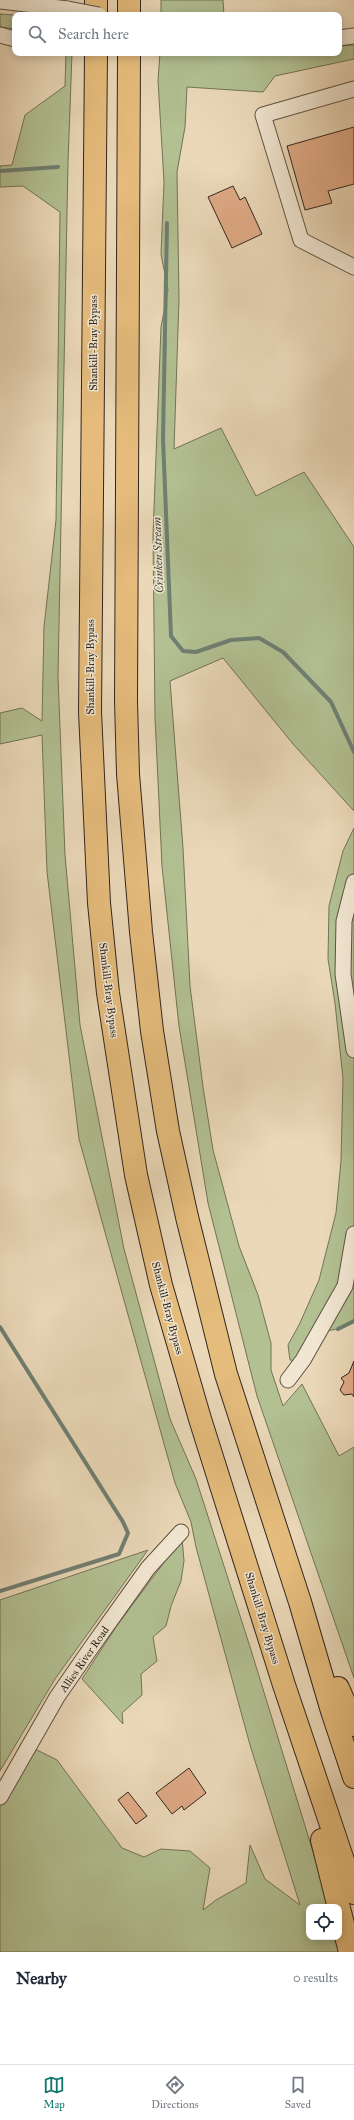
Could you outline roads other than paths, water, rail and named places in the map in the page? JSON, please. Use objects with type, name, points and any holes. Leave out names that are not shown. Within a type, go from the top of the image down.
[{"type":"highway","points":[[96,0],[96,12]]},
{"type":"highway","points":[[129,0],[129,12]]},
{"type":"highway","name":"Shankill-Bray Bypass","points":[[96,56],[90,712],[98,903],[108,993],[136,1175],[161,1285],[200,1419],[284,1686],[354,1893]]},
{"type":"highway","points":[[129,56],[126,702],[130,797],[141,932],[150,1016],[170,1139],[187,1217],[226,1374],[300,1602],[332,1711],[354,1777]]},
{"type":"highway","points":[[300,1602],[354,1725]]},
{"type":"highway","points":[[284,1686],[297,1749],[350,1952]]},
{"type":"street","points":[[0,1],[84,12]]},
{"type":"street","points":[[0,35],[12,38]]},
{"type":"street","points":[[342,38],[354,36]]},
{"type":"street","points":[[354,89],[263,115],[301,240],[354,267]]},
{"type":"street","points":[[354,882],[344,921],[343,974],[354,1050]]},
{"type":"street","points":[[288,1380],[303,1360],[345,1286],[354,1234]]},
{"type":"street","name":"Allies River Road","points":[[0,1797],[57,1697],[93,1644],[148,1568],[181,1532]]},
{"type":"waterway","name":"Crinken Stream","points":[[0,171],[58,167]]},
{"type":"waterway","name":"Crinken Stream","points":[[167,223],[163,439],[171,636],[183,651],[196,652],[231,640],[259,638],[283,652],[331,702],[354,752]]},
{"type":"waterway","points":[[338,1329],[354,1321]]},
{"type":"waterway","points":[[0,1327],[123,1522],[128,1533],[119,1554],[0,1591]]}]
